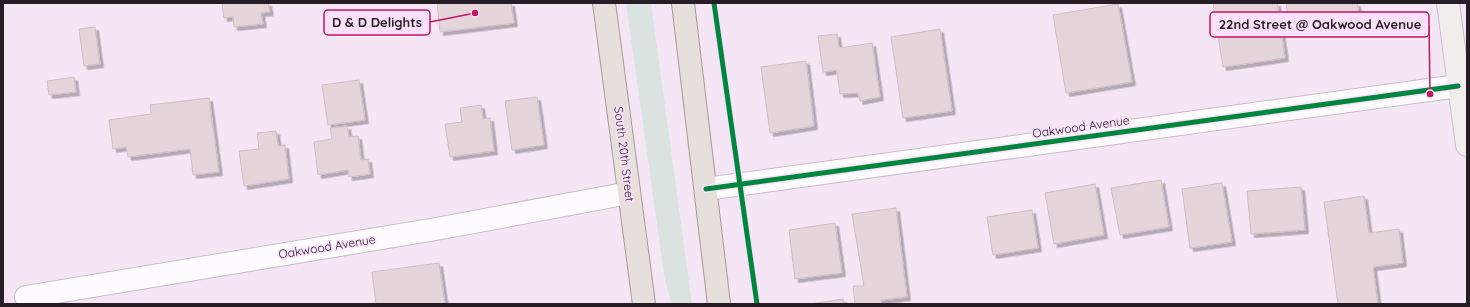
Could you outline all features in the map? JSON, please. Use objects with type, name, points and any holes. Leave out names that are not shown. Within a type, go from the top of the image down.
[{"type":"main road","name":"South 20th Street","points":[[604,3],[644,304]]},
{"type":"main road","points":[[683,3],[719,304]]},
{"type":"street","points":[[1448,3],[1467,145]]},
{"type":"street","name":"Oakwood Avenue","points":[[706,189],[1458,86]]},
{"type":"street","name":"Oakwood Avenue","points":[[26,297],[436,229],[629,194]]},
{"type":"shaded area","points":[[626,3],[651,3],[692,304],[672,304],[665,281]]},
{"type":"building","points":[[222,3],[268,3],[270,12],[261,13],[263,24],[234,27],[233,17],[224,18]]},
{"type":"building","points":[[437,3],[511,3],[514,23],[440,32]]},
{"type":"building","points":[[1213,3],[1277,3],[1285,58],[1223,67]]},
{"type":"building","points":[[1286,3],[1357,3],[1359,15],[1289,24]]},
{"type":"building","points":[[1118,4],[1132,82],[1066,93],[1053,15]]},
{"type":"building","points":[[95,27],[100,64],[84,66],[79,29]]},
{"type":"building","points":[[940,29],[952,111],[903,118],[891,37]]},
{"type":"building","points":[[837,34],[839,48],[872,43],[880,97],[860,101],[858,93],[840,94],[837,70],[823,72],[818,36]]},
{"type":"building","points":[[806,61],[814,126],[770,133],[761,67]]},
{"type":"building","points":[[74,77],[76,92],[49,95],[47,81]]},
{"type":"building","points":[[359,80],[365,120],[328,125],[322,85]]},
{"type":"building","points":[[537,97],[544,145],[512,150],[505,101]]},
{"type":"building","points":[[209,98],[219,172],[193,175],[190,149],[128,157],[126,147],[113,149],[109,120],[151,114],[150,105]]},
{"type":"building","points":[[481,105],[483,119],[490,118],[494,151],[450,157],[445,124],[462,122],[460,108]]},
{"type":"building","points":[[347,126],[349,137],[358,136],[361,160],[368,159],[370,174],[349,177],[348,170],[318,175],[314,142],[332,139],[330,128]]},
{"type":"building","points":[[276,131],[278,146],[285,145],[289,179],[244,186],[239,151],[259,149],[257,133]]},
{"type":"building","points":[[1161,180],[1169,227],[1120,235],[1111,188]]},
{"type":"building","points":[[1222,183],[1232,242],[1190,248],[1182,189]]},
{"type":"building","points":[[1095,184],[1104,235],[1054,244],[1045,193]]},
{"type":"building","points":[[1301,187],[1305,230],[1251,234],[1247,191]]},
{"type":"building","points":[[1364,196],[1369,233],[1399,229],[1403,263],[1373,267],[1378,304],[1338,304],[1324,202]]},
{"type":"building","points":[[896,208],[907,297],[881,300],[881,304],[855,304],[853,286],[864,286],[852,214]]},
{"type":"building","points":[[1032,210],[1038,248],[993,255],[987,217]]},
{"type":"building","points":[[835,223],[842,273],[795,279],[789,230]]},
{"type":"building","points":[[439,263],[445,304],[376,304],[372,272]]},
{"type":"building","points":[[843,299],[844,304],[810,304]]},
{"type":"cycle path","points":[[714,3],[757,304]]},
{"type":"cycle path","points":[[706,189],[1458,86]]},
{"type":"place","name":"D & D Delights","points":[[475,13]]},
{"type":"place","name":"22nd Street @ Oakwood Avenue","points":[[1430,94]]}]
